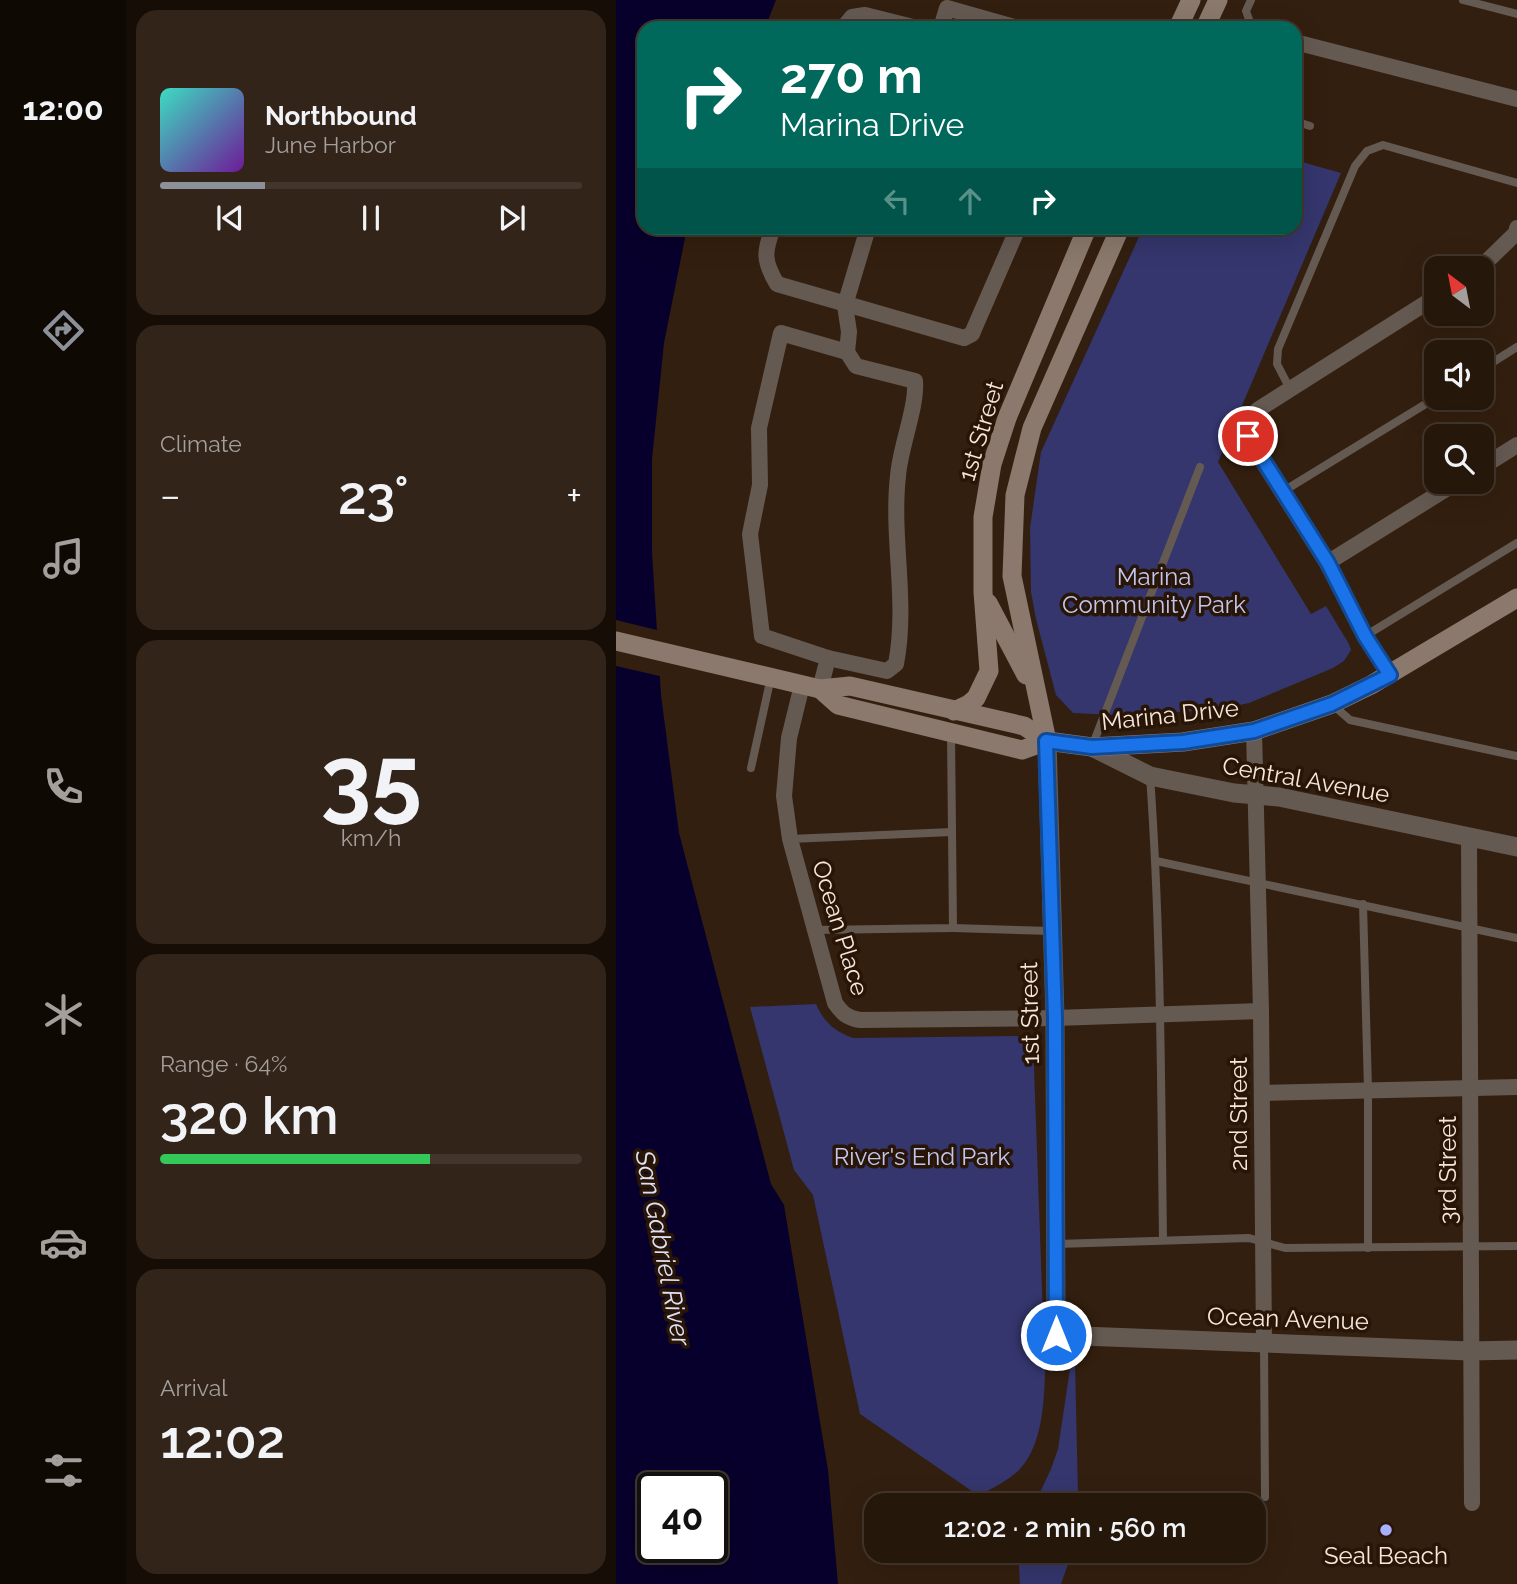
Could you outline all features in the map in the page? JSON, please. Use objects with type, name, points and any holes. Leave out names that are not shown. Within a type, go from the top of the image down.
[{"type":"main road","points":[[1181,21],[1191,0]]},
{"type":"main road","points":[[1207,21],[1214,1]]},
{"type":"main road","name":"1st Street","points":[[1035,692],[983,592],[983,517],[992,464],[1007,418],[1084,235]]},
{"type":"main road","name":"1st Street","points":[[1046,741],[1012,576],[1015,495],[1032,428],[1117,235]]},
{"type":"main road","points":[[954,711],[976,698],[989,671],[983,592]]},
{"type":"main road","name":"Marina Drive","points":[[616,641],[811,687],[850,686],[1024,726],[1046,741],[1092,747],[1183,742],[1254,731],[1332,704],[1390,675],[1517,598]]},
{"type":"main road","name":"Marina Drive","points":[[811,687],[838,705],[1022,750],[1046,741]]},
{"type":"street","points":[[943,21],[947,8],[993,21]]},
{"type":"street","points":[[849,21],[852,17],[865,15],[889,21]]},
{"type":"street","points":[[1302,44],[1517,99]]},
{"type":"street","points":[[1492,256],[1517,231]]},
{"type":"street","points":[[771,235],[765,251],[768,269],[777,284],[964,338],[969,337],[974,329],[1015,235]]},
{"type":"street","points":[[847,352],[781,333],[759,428],[760,485],[750,534],[762,636],[828,658],[887,671],[896,664],[900,633],[895,537],[898,475],[916,385],[911,379],[856,366],[847,352],[849,332],[845,305],[867,235]]},
{"type":"street","points":[[1390,675],[1365,636],[1328,563],[1251,443],[1247,428],[1253,414],[1424,304]]},
{"type":"street","points":[[1494,459],[1517,445]]},
{"type":"street","points":[[1328,563],[1438,494]]},
{"type":"street","name":"Ocean Place","points":[[828,658],[811,687],[789,738],[784,796],[790,839],[835,1003],[841,1013],[860,1020],[1055,1018],[1261,1011]]},
{"type":"street","name":"2nd Street","points":[[1254,731],[1259,882],[1264,1343]]},
{"type":"street","name":"1st Street","points":[[1046,741],[1055,1018],[1056,1335]]},
{"type":"street","name":"Central Avenue","points":[[1092,747],[1150,776],[1234,793],[1279,797],[1517,847]]},
{"type":"street","name":"3rd Street","points":[[1469,836],[1472,1503]]},
{"type":"street","points":[[1262,1093],[1517,1087]]},
{"type":"street","name":"Ocean Avenue","points":[[1056,1335],[1470,1351],[1517,1350]]},
{"type":"lane","points":[[1250,21],[1246,11],[1251,0]]},
{"type":"lane","points":[[1463,0],[1517,14]]},
{"type":"lane","points":[[1302,123],[1310,126]]},
{"type":"lane","points":[[1290,389],[1277,364],[1278,349],[1356,166],[1367,151],[1383,145],[1517,184]]},
{"type":"lane","points":[[1494,361],[1517,347]]},
{"type":"lane","points":[[1282,492],[1424,405]]},
{"type":"lane","points":[[1092,747],[1200,467]]},
{"type":"lane","points":[[1365,636],[1517,543]]},
{"type":"lane","points":[[751,768],[771,677]]},
{"type":"lane","points":[[1332,704],[1350,720],[1517,756]]},
{"type":"lane","points":[[951,733],[953,928]]},
{"type":"lane","points":[[1150,776],[1156,861],[1163,1240]]},
{"type":"lane","points":[[790,839],[952,832]]},
{"type":"lane","points":[[1156,861],[1517,938]]},
{"type":"lane","points":[[1363,904],[1368,1090],[1368,1248]]},
{"type":"lane","points":[[814,930],[953,928],[1052,931]]},
{"type":"lane","points":[[1057,1244],[1249,1238],[1285,1248],[1517,1246]]},
{"type":"lane","name":"2nd Street","points":[[1264,1343],[1265,1493]]},
{"type":"green space","name":"Marina Community Park","points":[[1302,162],[1341,173],[1218,462],[1311,614],[1326,606],[1351,650],[1344,661],[1249,703],[1215,710],[1115,715],[1073,713],[1056,695],[1031,592],[1030,528],[1041,452],[1140,235],[1302,235]]},
{"type":"green space","name":"River's End Park","points":[[816,1004],[830,1025],[853,1038],[1028,1036],[1033,1040],[1045,1373],[1042,1411],[1033,1448],[1020,1469],[984,1493],[975,1493],[860,1414],[813,1195],[794,1170],[750,1007]]},
{"type":"green space","points":[[1071,1362],[1075,1362],[1078,1493],[1040,1493],[1058,1449]]},
{"type":"green space","points":[[1019,1563],[1069,1563],[1061,1584],[1020,1584]]},
{"type":"water","name":"San Gabriel River","points":[[616,0],[776,0],[768,21],[637,21],[637,235],[686,235],[664,343],[652,459],[652,552],[661,695],[679,833],[771,1184],[784,1205],[828,1470],[838,1584],[616,1584]]},
{"type":"pier","points":[[616,620],[661,631],[664,677],[616,666]]},
{"type":"place","name":"Seal Beach","points":[[1386,1530]]},
{"type":"route","points":[[1056,1335],[1055,1018],[1046,741],[1092,747],[1139,745],[1183,742],[1254,731],[1332,704],[1390,675],[1365,636],[1328,563],[1248,436]]}]
